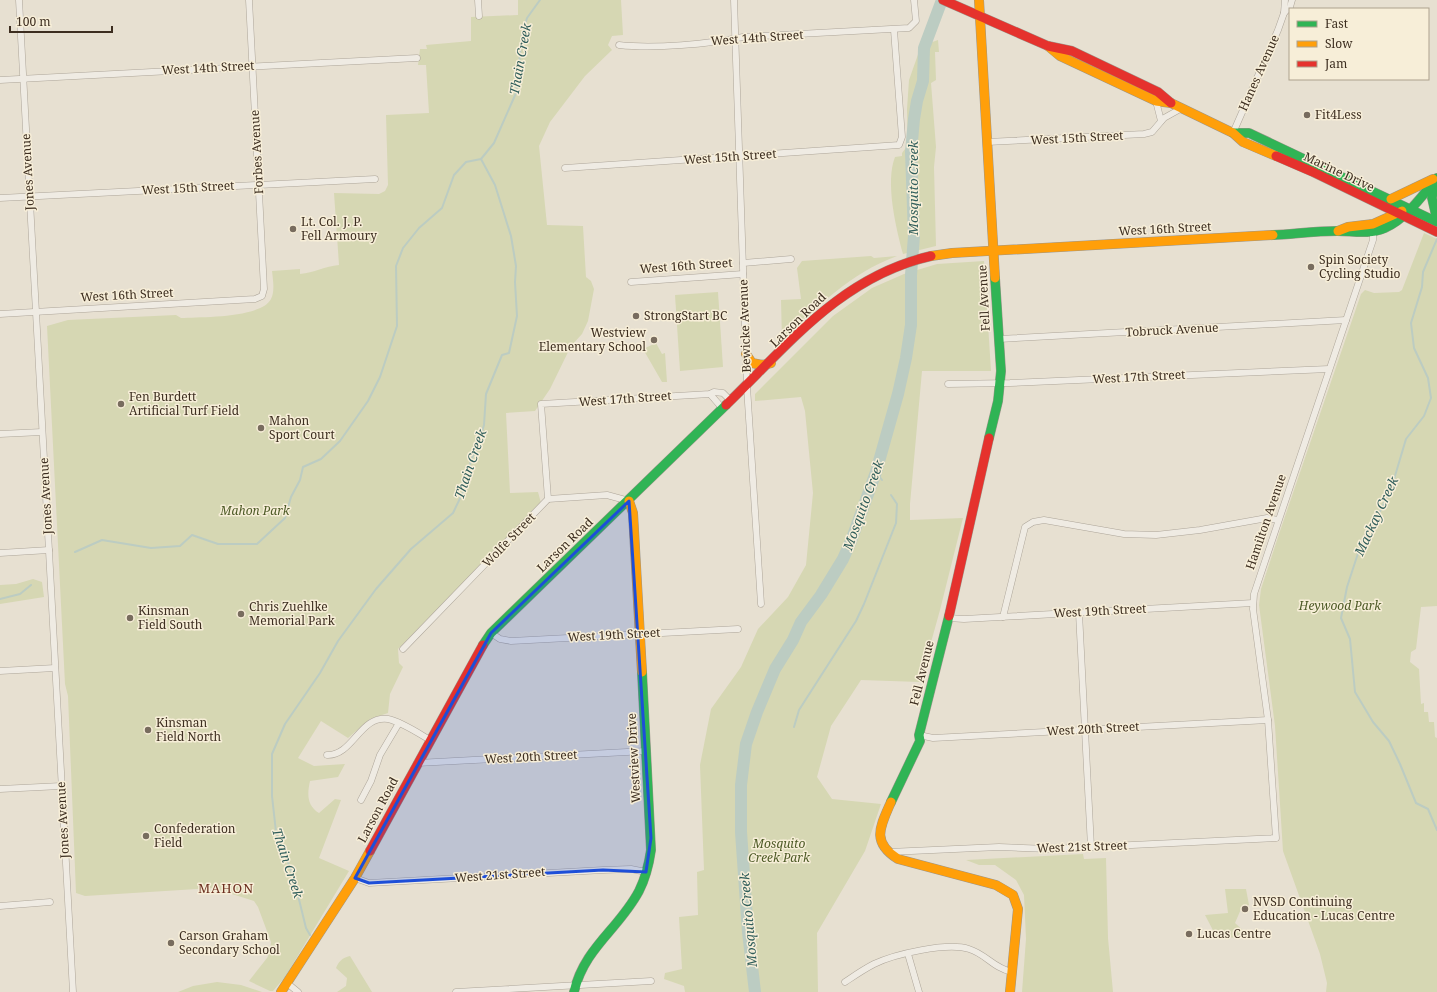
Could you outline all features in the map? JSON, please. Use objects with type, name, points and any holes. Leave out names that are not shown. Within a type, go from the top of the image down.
[{"type":"main road","name":"Marine Drive","points":[[943,0],[1048,46],[1072,51],[1158,92],[1171,103],[1233,133],[1242,142],[1313,172],[1400,214],[1436,226]]},
{"type":"main road","name":"Fell Avenue","points":[[887,852],[880,841],[880,828],[920,741],[919,735],[948,618],[951,614],[954,590],[987,453],[998,401],[1000,383],[999,339],[979,0]]},
{"type":"main road","name":"Marine Drive","points":[[1048,46],[1060,56],[1156,101],[1171,103]]},
{"type":"main road","name":"Marine Drive","points":[[1233,133],[1249,133],[1391,199],[1410,209],[1436,226]]},
{"type":"main road","points":[[1391,199],[1437,178]]},
{"type":"main road","points":[[1410,209],[1437,178]]},
{"type":"main road","points":[[1436,226],[1432,198],[1433,187],[1437,178]]},
{"type":"main road","name":"West 16th Street","points":[[993,250],[1338,231],[1350,234],[1373,228],[1410,209]]},
{"type":"main road","name":"Larson Road","points":[[281,992],[355,878],[479,650],[491,633],[747,387],[831,304],[850,289],[873,276],[904,262],[925,257],[993,250]]},
{"type":"main road","points":[[746,354],[752,363],[762,365],[771,363]]},
{"type":"main road","name":"Westview Drive","points":[[574,988],[584,963],[638,892],[646,872],[651,838],[633,513],[629,501]]},
{"type":"main road","points":[[887,852],[898,859],[996,885],[1013,896],[1018,909],[1010,992]]},
{"type":"street","name":"Jones Avenue","points":[[19,0],[73,992]]},
{"type":"street","name":"Forbes Avenue","points":[[249,0],[264,289],[262,296],[255,299]]},
{"type":"street","points":[[478,0],[479,16]]},
{"type":"street","name":"Bewicke Avenue","points":[[734,0],[747,387],[760,604]]},
{"type":"street","name":"West 14th Street","points":[[619,45],[682,44],[909,28],[913,26],[916,21],[914,0]]},
{"type":"street","name":"Hanes Avenue","points":[[1233,133],[1284,13],[1285,0]]},
{"type":"street","name":"Hanes Avenue","points":[[1284,13],[1290,7],[1292,0]]},
{"type":"street","name":"West 15th Street","points":[[565,168],[896,146],[901,143],[902,137],[894,30]]},
{"type":"street","name":"West 14th Street","points":[[0,80],[417,58]]},
{"type":"street","points":[[1156,101],[1162,121]]},
{"type":"street","name":"West 15th Street","points":[[987,142],[1144,134],[1152,132],[1162,121],[1182,108]]},
{"type":"street","name":"West 15th Street","points":[[0,198],[376,179]]},
{"type":"street","name":"Hamilton Avenue","points":[[1276,838],[1268,720],[1253,603],[1261,570],[1373,240],[1373,228]]},
{"type":"street","name":"West 16th Street","points":[[743,263],[791,259]]},
{"type":"street","name":"West 16th Street","points":[[631,282],[743,274]]},
{"type":"street","name":"West 16th Street","points":[[0,314],[255,299]]},
{"type":"street","name":"Tobruck Avenue","points":[[999,339],[1346,320]]},
{"type":"street","name":"West 17th Street","points":[[948,384],[1329,369]]},
{"type":"street","name":"West 17th Street","points":[[548,499],[541,404],[710,394],[714,392],[723,393],[732,401]]},
{"type":"street","points":[[710,394],[723,410]]},
{"type":"street","points":[[0,434],[42,432]]},
{"type":"street","points":[[548,499],[607,495],[629,501]]},
{"type":"street","name":"Wolfe Street","points":[[403,649],[548,499]]},
{"type":"street","points":[[1003,617],[1025,527],[1033,522],[1044,520],[1124,534],[1156,534],[1200,530],[1267,518],[1278,520]]},
{"type":"street","points":[[0,553],[48,550]]},
{"type":"street","name":"West 19th Street","points":[[948,618],[964,619],[1253,603]]},
{"type":"street","points":[[1078,613],[1091,847]]},
{"type":"street","name":"West 19th Street","points":[[491,633],[500,639],[511,641],[738,629]]},
{"type":"street","points":[[0,671],[55,668]]},
{"type":"street","points":[[327,755],[340,753],[360,732],[374,721],[390,720],[399,723],[430,740]]},
{"type":"street","name":"West 20th Street","points":[[919,735],[933,738],[1268,720]]},
{"type":"street","points":[[361,800],[371,781],[380,755],[399,723]]},
{"type":"street","name":"West 20th Street","points":[[417,763],[646,751]]},
{"type":"street","points":[[0,789],[61,786]]},
{"type":"street","name":"West 21st Street","points":[[887,852],[999,847],[1049,849],[1276,838]]},
{"type":"street","name":"West 21st Street","points":[[355,878],[369,883],[596,870],[631,869],[646,872]]},
{"type":"street","points":[[0,906],[50,902]]},
{"type":"street","points":[[845,982],[874,964],[939,947],[969,949],[981,954],[1000,969],[1012,972]]},
{"type":"street","points":[[908,954],[919,992]]},
{"type":"street","points":[[456,992],[574,988],[652,981]]},
{"type":"street","points":[[287,983],[298,992]]},
{"type":"highlighted area","points":[[629,501],[651,838],[646,872],[603,870],[369,883],[355,878],[491,633]]},
{"type":"green space","name":"Mahon Park","points":[[518,0],[621,0],[623,35],[612,36],[608,45],[612,50],[585,76],[550,122],[539,146],[547,225],[583,226],[586,277],[591,281],[594,289],[588,321],[582,334],[571,346],[550,389],[535,411],[506,413],[510,493],[538,492],[541,503],[398,649],[399,663],[403,667],[390,694],[388,713],[370,719],[348,738],[321,721],[298,758],[314,766],[345,764],[338,777],[310,781],[308,795],[312,807],[319,813],[335,799],[341,800],[319,858],[349,871],[285,977],[273,991],[270,991],[249,981],[267,958],[270,952],[271,942],[258,907],[254,901],[213,888],[85,896],[76,893],[68,696],[65,684],[47,326],[68,320],[176,315],[181,318],[244,313],[256,310],[265,305],[271,299],[273,289],[272,271],[300,269],[300,274],[339,265],[334,193],[379,194],[385,191],[388,185],[386,115],[429,113],[426,65],[418,65],[420,49],[427,49],[426,45],[471,41],[471,17],[518,15]]},
{"type":"green space","points":[[938,40],[939,52],[935,52],[936,80],[931,83],[936,147],[934,167],[936,246],[903,254],[897,231],[891,192],[892,167],[895,157],[902,156],[902,153],[908,145],[907,109],[909,80],[921,46]]},
{"type":"green space","name":"Heywood Park","points":[[1424,233],[1437,239],[1437,606],[1421,607],[1416,649],[1411,652],[1410,662],[1419,669],[1421,704],[1424,703],[1424,712],[1428,712],[1429,722],[1434,722],[1435,737],[1437,738],[1437,992],[1326,992],[1327,983],[1320,954],[1283,851],[1275,726],[1259,605],[1261,589],[1361,294],[1365,290],[1374,293],[1399,292],[1402,290]]},
{"type":"green space","points":[[871,256],[874,258],[897,256],[880,263],[849,281],[821,304],[782,341],[781,300],[801,299],[797,268],[802,261]]},
{"type":"green space","name":"Mosquito Creek Park","points":[[984,261],[991,371],[922,371],[910,504],[910,520],[963,518],[920,682],[861,680],[831,726],[817,777],[832,799],[881,804],[865,851],[817,933],[818,992],[685,992],[684,986],[664,979],[665,973],[682,969],[679,917],[698,915],[697,872],[704,870],[700,765],[711,709],[741,667],[758,629],[788,597],[806,565],[813,493],[805,411],[801,397],[755,401],[755,394],[833,316],[872,288],[904,274],[937,264]]},
{"type":"green space","points":[[718,292],[723,367],[680,371],[675,295]]},
{"type":"green space","points":[[656,343],[662,354],[665,353],[667,382],[662,382],[643,349]]},
{"type":"green space","points":[[33,579],[42,582],[44,597],[0,604],[0,585],[16,584]]},
{"type":"green space","points":[[1083,854],[1084,859],[1106,858],[1108,938],[1113,992],[1022,992],[1026,939],[1024,895],[1016,880],[995,865],[979,865],[966,860]]},
{"type":"green space","points":[[1225,889],[1246,889],[1249,905],[1241,909],[1235,923],[1250,937],[1217,938],[1205,915],[1228,913]]},
{"type":"green space","points":[[350,956],[372,992],[337,992],[346,986],[347,978],[336,968],[341,960]]},
{"type":"green space","points":[[217,982],[241,985],[262,992],[178,992],[193,986]]},
{"type":"waterway","name":"Thain Creek","points":[[481,159],[494,143],[516,93],[522,35],[527,18],[540,0]]},
{"type":"waterway","name":"Mosquito Creek","points":[[755,992],[748,932],[741,832],[741,785],[746,744],[757,712],[775,669],[793,640],[801,622],[821,595],[843,559],[851,541],[876,472],[898,394],[911,325],[911,275],[914,236],[911,152],[914,119],[917,101],[923,81],[924,48],[942,0]]},
{"type":"waterway","points":[[75,552],[102,540],[151,548],[180,546],[192,535],[218,544],[257,544],[285,518],[291,497],[300,480],[303,467],[321,459],[340,441],[368,401],[380,377],[397,326],[396,266],[403,248],[419,228],[442,208],[454,175],[466,162],[481,159]]},
{"type":"waterway","name":"Thain Creek","points":[[310,935],[306,928],[293,875],[276,832],[272,796],[272,754],[285,724],[320,673],[338,641],[376,589],[411,549],[453,513],[464,490],[471,460],[477,448],[484,425],[486,394],[502,355],[509,353],[517,316],[515,282],[516,266],[511,236],[495,185],[481,159]]},
{"type":"waterway","name":"Mackay Creek","points":[[1437,239],[1423,272],[1422,287],[1411,323],[1414,348],[1428,378],[1431,398],[1424,416],[1406,439],[1392,486],[1374,524],[1363,538],[1347,587],[1341,618],[1350,639],[1355,692],[1373,722],[1389,741],[1416,803],[1428,809],[1437,830]]},
{"type":"waterway","points":[[876,472],[882,480]]},
{"type":"waterway","points":[[794,727],[799,710],[856,621],[864,604],[896,523],[897,504],[891,495]]},
{"type":"waterway","points":[[0,599],[20,594],[31,585]]},
{"type":"traffic: fast","points":[[1233,133],[1249,133],[1437,222]]},
{"type":"traffic: fast","points":[[1273,235],[1329,231],[1367,232],[1385,228],[1393,224],[1407,213],[1437,178]]},
{"type":"traffic: fast","points":[[1435,181],[1432,198],[1437,220]]},
{"type":"traffic: fast","points":[[989,438],[998,401],[1001,371],[995,278]]},
{"type":"traffic: fast","points":[[483,645],[491,633],[726,405]]},
{"type":"traffic: fast","points":[[891,802],[920,741],[919,735],[949,616]]},
{"type":"traffic: fast","points":[[574,992],[586,963],[603,939],[622,917],[639,891],[649,861],[651,850],[642,672]]},
{"type":"traffic: slow","points":[[979,0],[995,278]]},
{"type":"traffic: slow","points":[[1048,46],[1060,56],[1156,101],[1171,103],[1233,133],[1243,142],[1276,156]]},
{"type":"traffic: slow","points":[[1391,199],[1433,179]]},
{"type":"traffic: slow","points":[[1338,231],[1348,227],[1373,224],[1402,211]]},
{"type":"traffic: slow","points":[[931,256],[952,253],[1273,235]]},
{"type":"traffic: slow","points":[[746,354],[752,363],[762,365],[771,363]]},
{"type":"traffic: slow","points":[[629,501],[633,513],[642,672]]},
{"type":"traffic: slow","points":[[891,802],[881,827],[880,834],[881,840],[889,853],[898,859],[996,885],[1013,895],[1018,909],[1010,992]]},
{"type":"traffic: slow","points":[[281,992],[355,878],[370,851]]},
{"type":"traffic: jam","points":[[943,0],[1048,46],[1072,51],[1158,92],[1171,103]]},
{"type":"traffic: jam","points":[[1276,156],[1313,172],[1437,232]]},
{"type":"traffic: jam","points":[[726,405],[795,336],[844,296],[870,279],[899,266],[931,256]]},
{"type":"traffic: jam","points":[[949,616],[989,438]]},
{"type":"traffic: jam","points":[[370,851],[483,645]]},
{"type":"place","name":"Fit4Less","points":[[1307,115]]},
{"type":"place","name":"Lt. Col. J. P. Fell Armoury","points":[[293,229]]},
{"type":"place","name":"Spin Society Cycling Studio","points":[[1311,267]]},
{"type":"place","name":"StrongStart BC","points":[[636,316]]},
{"type":"place","name":"Westview Elementary School","points":[[654,340]]},
{"type":"place","name":"Fen Burdett Artificial Turf Field","points":[[121,404]]},
{"type":"place","name":"Mahon Sport Court","points":[[261,428]]},
{"type":"place","name":"Chris Zuehlke Memorial Park","points":[[241,614]]},
{"type":"place","name":"Kinsman Field South","points":[[130,618]]},
{"type":"place","name":"Kinsman Field North","points":[[148,730]]},
{"type":"place","name":"Confederation Field","points":[[146,836]]},
{"type":"place","name":"NVSD Continuing Education - Lucas Centre","points":[[1245,909]]},
{"type":"place","name":"Lucas Centre","points":[[1189,934]]},
{"type":"place","name":"Carson Graham Secondary School","points":[[171,943]]},
{"type":"district","name":"MAHON","points":[[226,888]]}]
